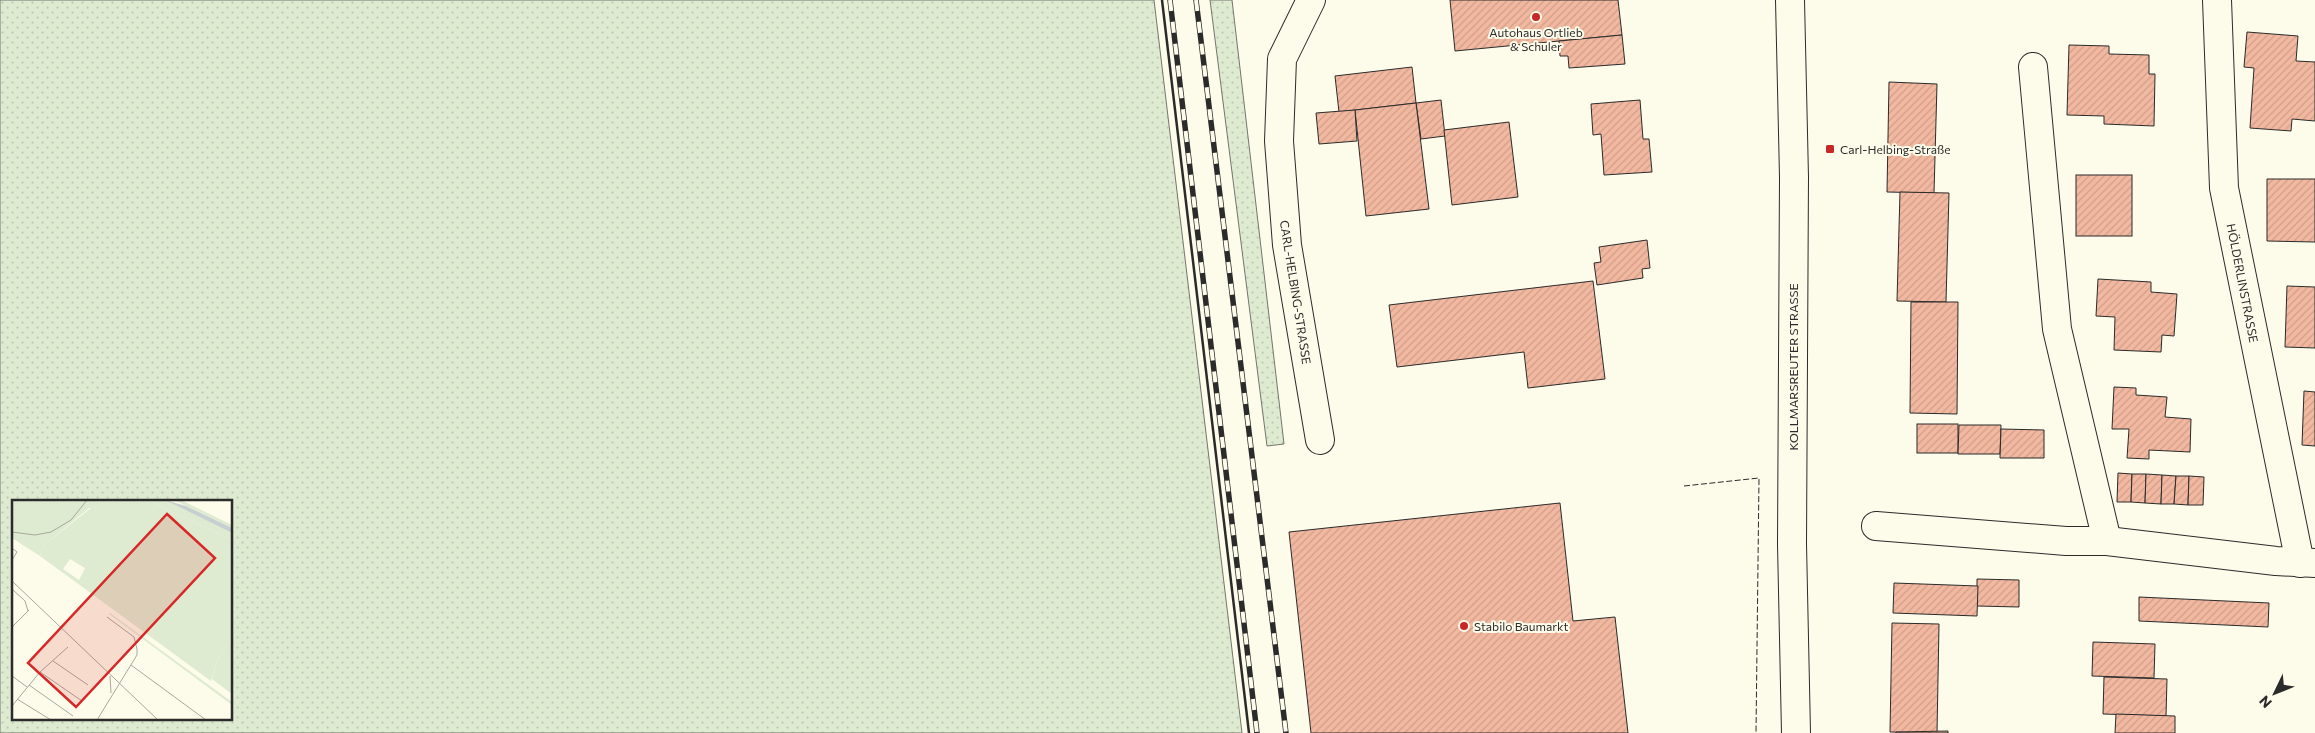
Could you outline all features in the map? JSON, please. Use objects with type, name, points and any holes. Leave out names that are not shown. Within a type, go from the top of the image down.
[{"type":"street","name":"CARL-HELBING-STRASSE","points":[[1311,0],[1282,59],[1279,141],[1287,245],[1320,440]]},
{"type":"street","name":"KOLLMARSREUTER STRASSE","points":[[1790,0],[1794,176],[1792,544],[1796,733]]},
{"type":"street","name":"HÖLDERLINSTRASSE","points":[[1876,526],[2066,540],[2107,541],[2307,563],[2224,188],[2216,0]]},
{"type":"street","points":[[2033,67],[2057,329],[2107,541]]},
{"type":"green space","points":[[0,0],[1154,0],[1242,733],[0,733]]},
{"type":"green space","points":[[1210,0],[1232,0],[1284,444],[1267,446]]},
{"type":"building","name":"Autohaus Ortlieb & Schuler","points":[[1450,0],[1618,0],[1622,35],[1455,51]]},
{"type":"building","points":[[2247,32],[2298,36],[2296,61],[2315,62],[2315,121],[2292,119],[2291,131],[2250,128],[2254,68],[2244,67]]},
{"type":"building","points":[[1622,35],[1625,64],[1569,68],[1568,56],[1560,56],[1559,41]]},
{"type":"building","points":[[2069,45],[2109,46],[2109,54],[2149,55],[2149,74],[2155,74],[2154,126],[2104,124],[2104,116],[2067,115]]},
{"type":"building","points":[[1412,67],[1416,103],[1339,112],[1335,76]]},
{"type":"building","points":[[1889,82],[1937,84],[1934,193],[1887,192]]},
{"type":"building","points":[[1441,100],[1445,136],[1421,139],[1416,103]]},
{"type":"building","points":[[1640,100],[1643,139],[1649,139],[1652,172],[1604,175],[1601,134],[1593,135],[1591,104]]},
{"type":"building","points":[[1416,103],[1429,209],[1366,216],[1355,110]]},
{"type":"building","points":[[1355,110],[1357,141],[1319,144],[1316,113]]},
{"type":"building","points":[[1509,122],[1518,197],[1452,205],[1444,130]]},
{"type":"building","points":[[2076,175],[2132,175],[2132,236],[2076,236]]},
{"type":"building","points":[[2267,179],[2315,179],[2315,242],[2267,241]]},
{"type":"building","points":[[1900,192],[1949,193],[1946,302],[1897,301]]},
{"type":"building","points":[[1647,240],[1650,268],[1642,269],[1643,278],[1597,285],[1594,263],[1601,262],[1599,247]]},
{"type":"building","points":[[2098,279],[2151,282],[2151,292],[2177,294],[2174,336],[2162,335],[2161,352],[2114,350],[2115,317],[2096,316]]},
{"type":"building","points":[[1593,281],[1605,379],[1528,388],[1524,352],[1397,367],[1389,305]]},
{"type":"building","points":[[2287,286],[2315,287],[2315,348],[2285,347]]},
{"type":"building","points":[[1911,302],[1958,302],[1957,414],[1910,413]]},
{"type":"building","points":[[2114,387],[2136,388],[2136,395],[2167,397],[2165,417],[2191,419],[2190,452],[2149,450],[2149,459],[2127,458],[2129,429],[2112,429]]},
{"type":"building","points":[[2304,391],[2315,392],[2315,446],[2302,445]]},
{"type":"building","points":[[1917,424],[1958,424],[1958,453],[1917,453]]},
{"type":"building","points":[[1959,425],[2001,425],[2000,454],[1958,454]]},
{"type":"building","points":[[2001,429],[2044,430],[2044,458],[2000,458]]},
{"type":"building","points":[[2118,473],[2132,474],[2131,502],[2117,502]]},
{"type":"building","points":[[2132,474],[2146,474],[2145,503],[2131,502]]},
{"type":"building","points":[[2146,474],[2162,475],[2161,504],[2145,503]]},
{"type":"building","points":[[2162,475],[2176,476],[2174,504],[2161,504]]},
{"type":"building","points":[[2176,476],[2189,476],[2188,505],[2174,504]]},
{"type":"building","points":[[2189,476],[2204,477],[2203,505],[2188,505]]},
{"type":"building","points":[[1560,503],[1573,621],[1615,617],[1628,733],[1311,733],[1289,532]]},
{"type":"building","points":[[1977,579],[2019,580],[2019,607],[1977,606]]},
{"type":"building","points":[[1894,583],[1978,586],[1977,616],[1893,613]]},
{"type":"building","points":[[2139,597],[2269,603],[2268,627],[2139,621]]},
{"type":"building","points":[[1892,623],[1939,624],[1937,733],[1890,732]]},
{"type":"building","points":[[2093,642],[2155,644],[2154,678],[2092,676]]},
{"type":"building","points":[[2104,677],[2167,679],[2166,716],[2103,714]]},
{"type":"building","points":[[2116,714],[2175,716],[2175,733],[2115,733]]},
{"type":"building","points":[[1948,731],[1948,733],[1896,733],[1896,732]]},
{"type":"railway","points":[[1170,0],[1257,733]]},
{"type":"railway","points":[[1196,0],[1286,733]]},
{"type":"fence","points":[[1684,486],[1759,478],[1756,733]]},
{"type":"wall","points":[[1162,0],[1249,733]]},
{"type":"place","name":"Autohaus Ortlieb & Schuler","points":[[1536,17]]},
{"type":"place","name":"Carl-Helbing-Straße","points":[[1830,149]]},
{"type":"place","name":"Stabilo Baumarkt","points":[[1464,626]]}]
